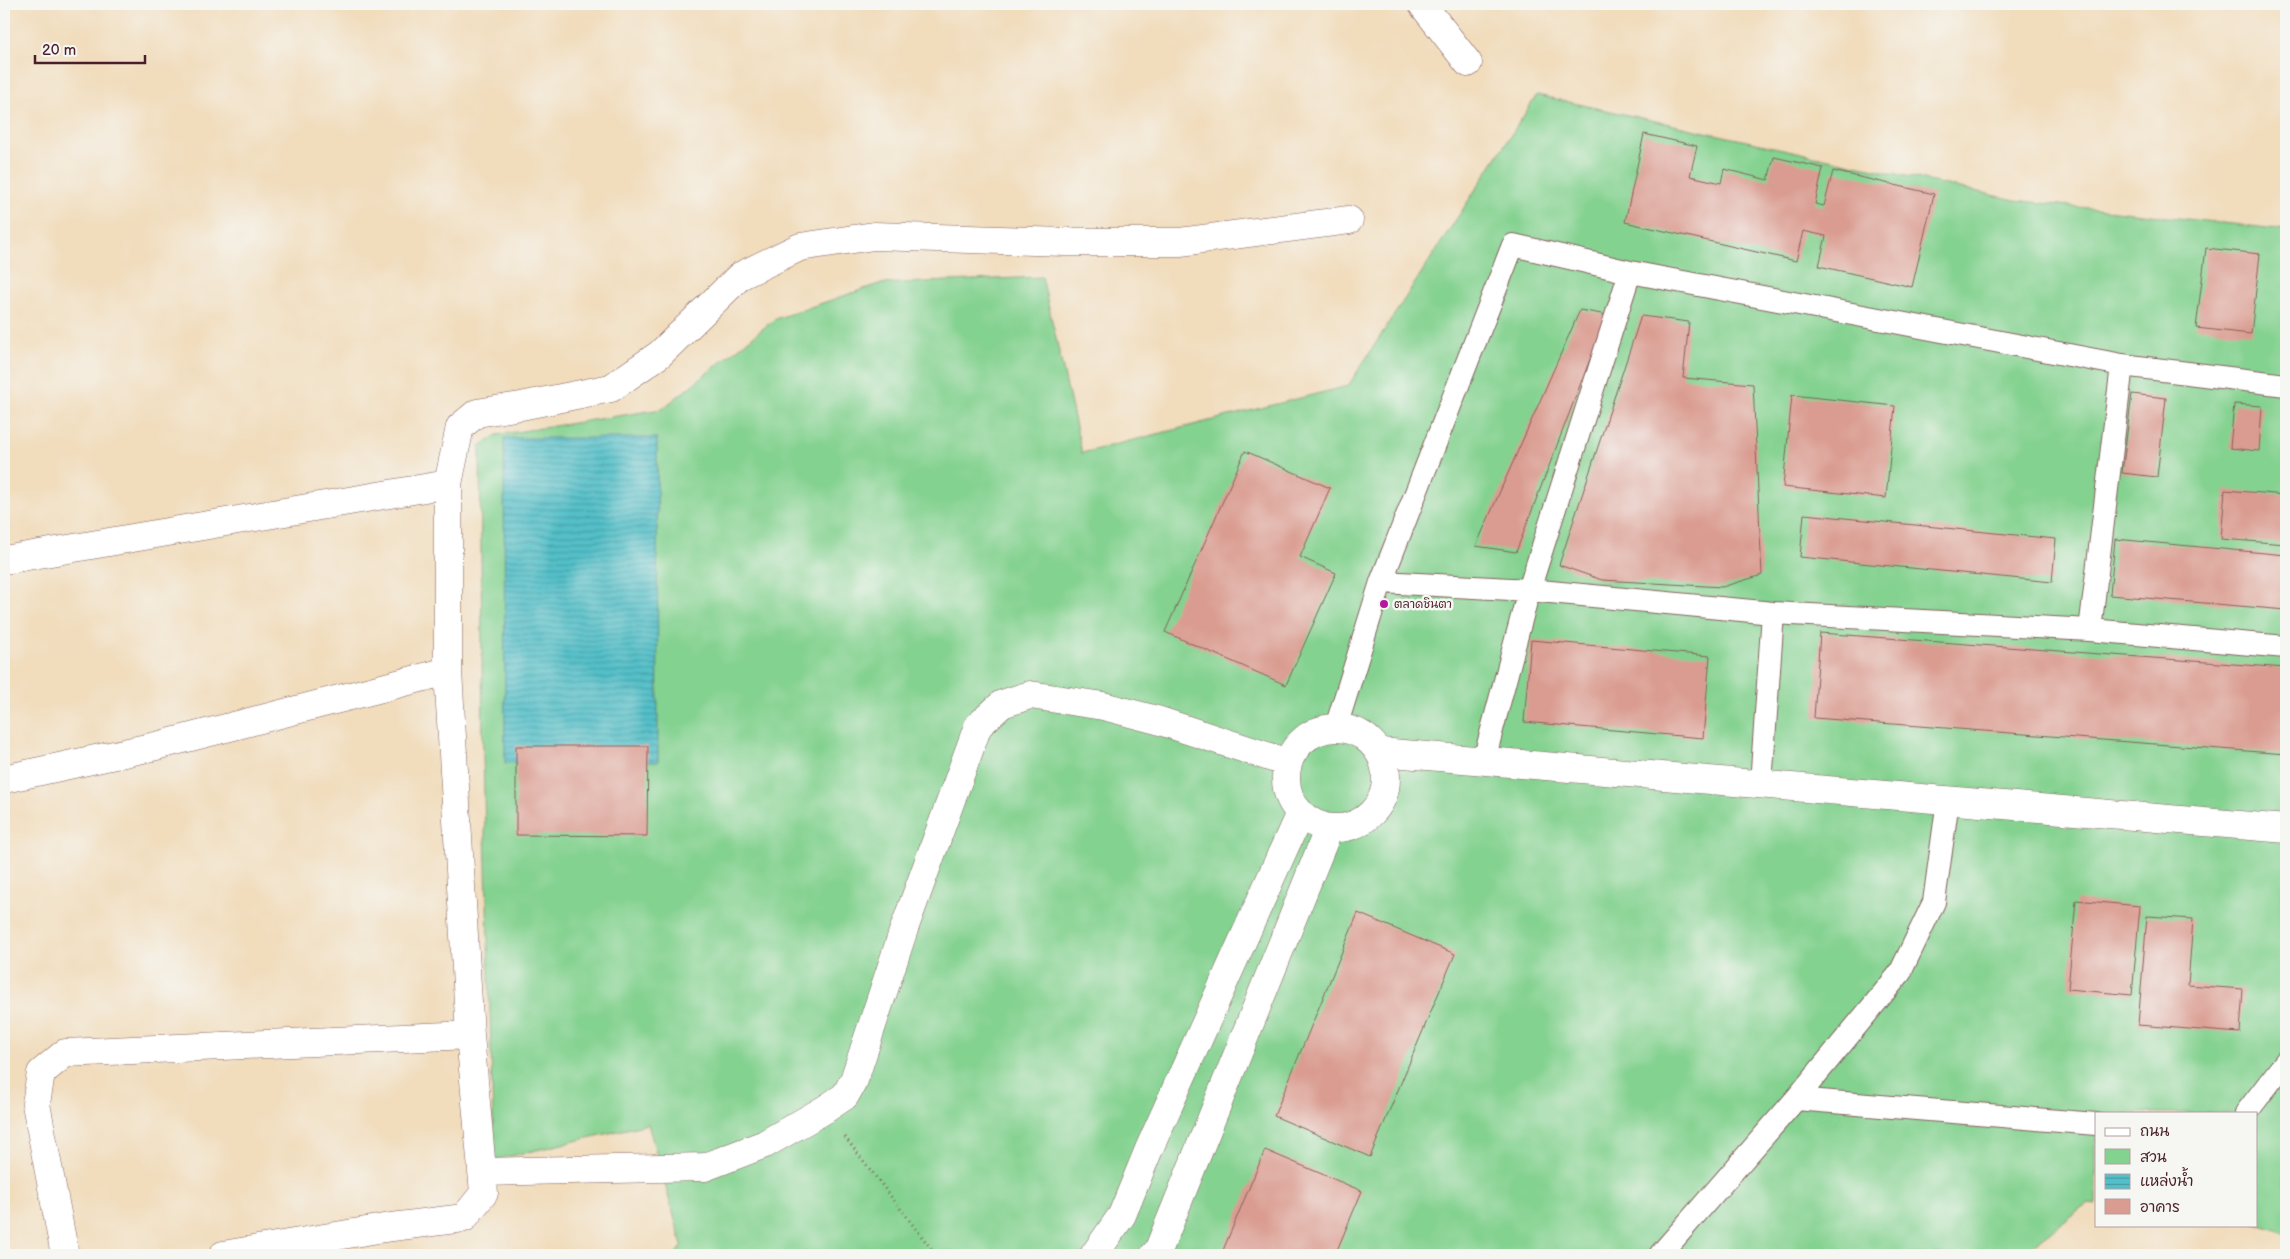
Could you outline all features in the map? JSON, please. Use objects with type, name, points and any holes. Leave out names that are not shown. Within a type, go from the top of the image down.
[{"type":"street","points":[[1422,4],[1468,63]]},
{"type":"street","points":[[223,1255],[384,1228],[464,1218],[484,1192],[470,1035],[448,671],[448,484],[460,427],[476,413],[611,388],[660,354],[740,276],[800,247],[874,236],[1065,242],[1180,242],[1349,220]]},
{"type":"street","points":[[4,560],[448,484]]},
{"type":"street","points":[[4,779],[156,746],[448,671]]},
{"type":"street","points":[[482,1172],[705,1167],[765,1144],[836,1102],[850,1089],[904,929],[978,726],[1002,704],[1030,695],[1103,706],[1157,720],[1288,763]]},
{"type":"street","points":[[1336,727],[1353,730],[1369,738],[1380,752],[1386,767],[1387,783],[1383,799],[1374,812],[1361,822],[1345,828],[1329,828],[1314,823],[1300,813],[1292,802],[1287,790],[1288,763],[1295,748],[1306,737],[1320,730],[1336,727]]},
{"type":"street","points":[[1380,752],[2286,829]]},
{"type":"street","points":[[1094,1255],[1122,1215],[1149,1149],[1300,813]]},
{"type":"street","points":[[1154,1255],[1158,1251],[1329,828]]},
{"type":"street","points":[[65,1255],[36,1104],[41,1073],[65,1054],[470,1035]]},
{"type":"lane","points":[[1336,727],[1381,582],[1512,245],[1630,272],[2122,365],[2286,385]]},
{"type":"lane","points":[[1484,760],[1530,590],[1630,272]]},
{"type":"lane","points":[[2090,630],[2122,365]]},
{"type":"lane","points":[[1381,582],[1530,590],[1773,613],[2090,630],[2286,647]]},
{"type":"lane","points":[[1761,784],[1773,613]]},
{"type":"lane","points":[[1660,1255],[1796,1099],[1900,973],[1934,902],[1948,800]]},
{"type":"lane","points":[[2247,1112],[2286,1061]]},
{"type":"lane","points":[[1796,1099],[2095,1124]]},
{"type":"path","points":[[824,1110],[936,1255]]},
{"type":"green space","name":"ตลาดชินตา","points":[[1537,95],[2015,200],[2286,230],[2286,1234],[2258,1224],[2258,1112],[2095,1112],[2095,1204],[2089,1203],[2020,1255],[675,1255],[682,1245],[648,1124],[494,1160],[483,756],[480,446],[497,435],[662,409],[775,319],[879,284],[1042,277],[1082,453],[1348,386]]},
{"type":"water","points":[[504,438],[657,438],[658,762],[505,763]]},
{"type":"building","points":[[1644,134],[1697,146],[1690,176],[1721,183],[1724,169],[1768,180],[1774,157],[1823,168],[1815,204],[1824,206],[1833,171],[1934,194],[1912,287],[1819,266],[1826,236],[1803,231],[1796,261],[1625,222]]},
{"type":"building","points":[[2206,248],[2260,254],[2251,334],[2196,328]]},
{"type":"building","points":[[1580,310],[1607,315],[1516,552],[1476,546]]},
{"type":"building","points":[[1641,316],[1689,322],[1683,378],[1753,384],[1762,575],[1722,587],[1602,580],[1559,565]]},
{"type":"building","points":[[2132,394],[2166,398],[2157,477],[2122,473]]},
{"type":"building","points":[[1792,395],[1895,406],[1886,498],[1783,487]]},
{"type":"building","points":[[2234,404],[2262,406],[2259,451],[2230,448]]},
{"type":"building","points":[[1245,451],[1330,488],[1300,557],[1336,573],[1286,685],[1165,632]]},
{"type":"building","points":[[2225,490],[2286,495],[2286,544],[2221,539]]},
{"type":"building","points":[[1804,514],[2056,539],[2052,582],[1800,557]]},
{"type":"building","points":[[2115,539],[2286,555],[2286,610],[2110,595]]},
{"type":"building","points":[[1820,633],[2286,668],[2286,754],[1814,718]]},
{"type":"building","points":[[1531,640],[1710,656],[1703,738],[1524,722]]},
{"type":"building","points":[[516,746],[648,746],[647,836],[516,835]]},
{"type":"building","points":[[2076,900],[2140,906],[2132,995],[2068,989]]},
{"type":"building","points":[[1358,913],[1455,954],[1370,1157],[1274,1116]]},
{"type":"building","points":[[2147,916],[2193,919],[2188,985],[2243,989],[2240,1033],[2138,1025]]},
{"type":"building","points":[[1265,1150],[1362,1191],[1335,1255],[1221,1255]]},
{"type":"place","name":"ตลาดชินตา","points":[[1384,604]]}]
